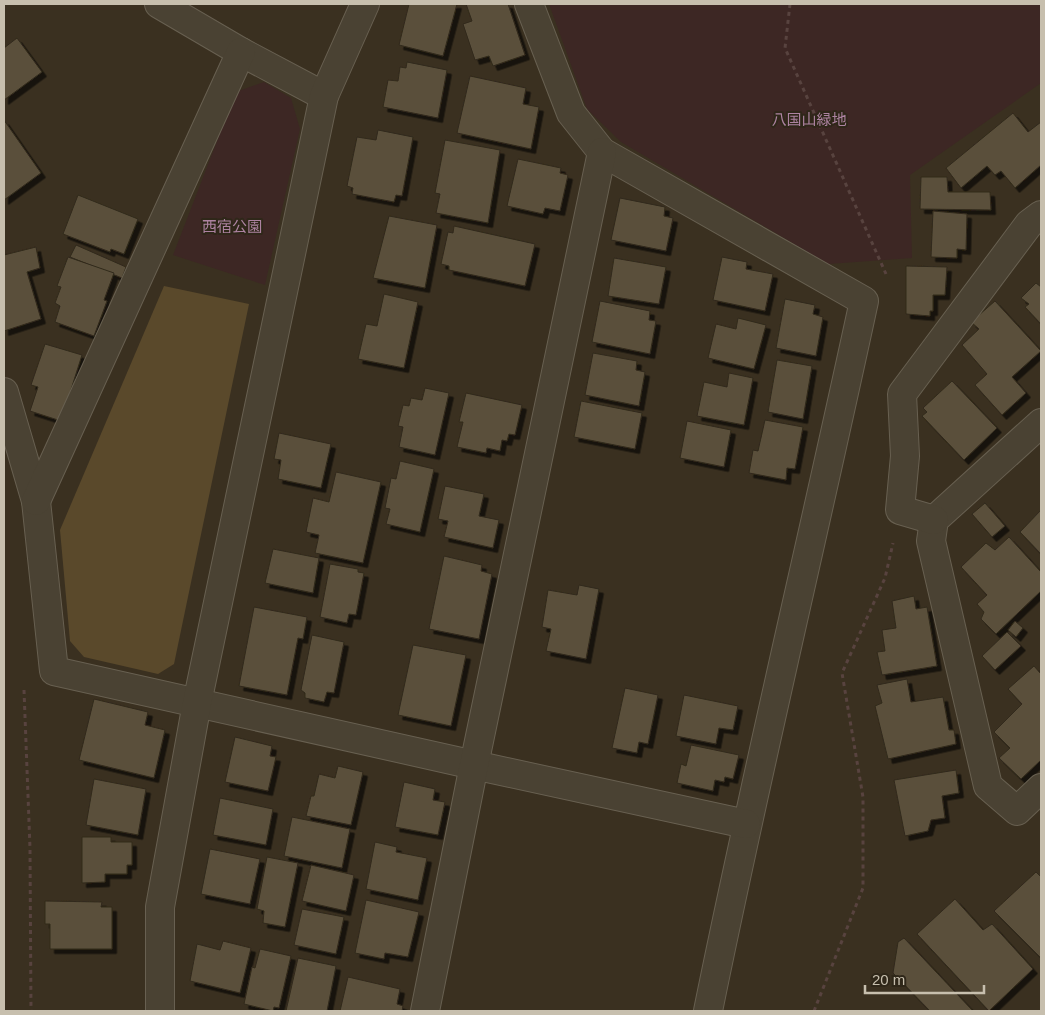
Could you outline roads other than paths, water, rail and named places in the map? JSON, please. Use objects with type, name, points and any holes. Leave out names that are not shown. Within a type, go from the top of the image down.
[{"type":"street","points":[[159,4],[241,52],[324,96]]},
{"type":"street","points":[[160,1011],[160,907],[197,703],[324,96],[365,4]]},
{"type":"street","points":[[529,4],[572,113],[602,152],[864,301],[819,509],[746,824],[708,1011]]},
{"type":"street","points":[[36,501],[241,52]]},
{"type":"street","points":[[425,1011],[602,152]]},
{"type":"street","points":[[934,520],[900,510],[905,456],[902,394],[1029,224],[1041,215]]},
{"type":"street","points":[[4,392],[14,463],[36,501],[54,671],[474,766],[746,824]]},
{"type":"street","points":[[1041,423],[934,520],[931,541],[988,786],[1017,811],[1041,788]]},
{"type":"park label","name":"八国山緑地","points":[[809,119]]},
{"type":"park label","name":"西宿公園","points":[[232,226]]}]
